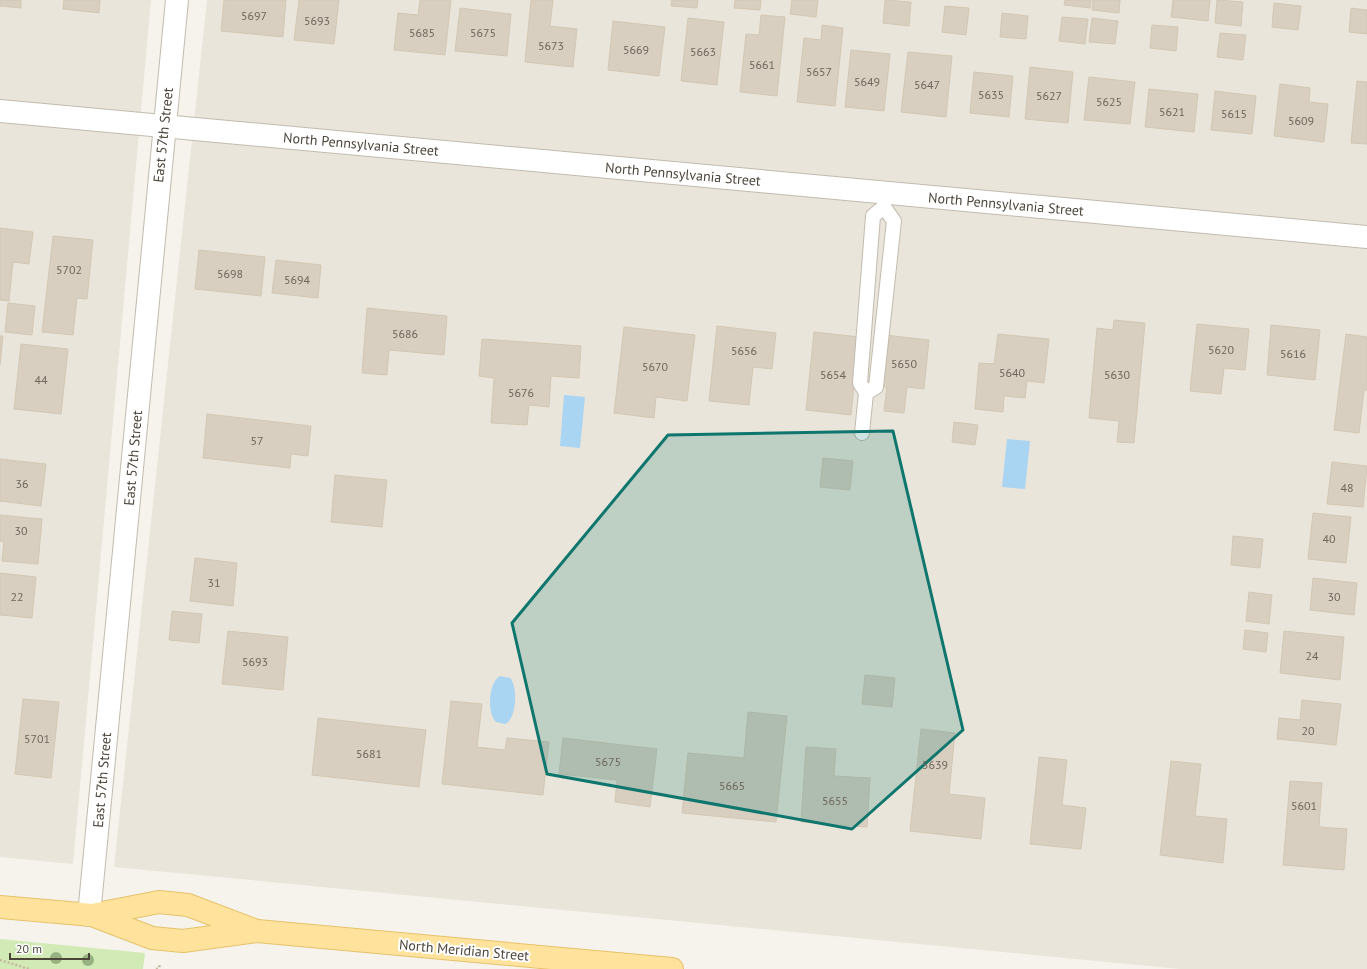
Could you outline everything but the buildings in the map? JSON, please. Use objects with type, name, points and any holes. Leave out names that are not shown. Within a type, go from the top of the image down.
[{"type":"main road","name":"North Meridian Street","points":[[90,915],[159,902],[188,905],[257,931]]},
{"type":"main road","name":"North Meridian Street","points":[[0,907],[90,915],[152,938],[169,940],[183,941],[257,931],[672,969]]},
{"type":"street","name":"East 57th Street","points":[[90,915],[176,0]]},
{"type":"street","name":"North Pennsylvania Street","points":[[0,111],[164,126],[884,200],[1367,237]]},
{"type":"lane","points":[[866,393],[876,387],[894,221],[884,200]]},
{"type":"lane","points":[[862,433],[866,393],[860,383],[873,216],[884,200]]},
{"type":"path","points":[[0,960],[28,969]]},
{"type":"highlighted area","points":[[893,431],[963,730],[852,829],[547,774],[512,623],[668,435]]},
{"type":"shaded area","points":[[0,0],[151,0],[73,864],[0,857]]},
{"type":"shaded area","points":[[207,0],[1367,0],[1367,969],[1180,969],[114,867]]},
{"type":"green space","points":[[0,939],[145,953],[143,969],[0,969]]},
{"type":"water","points":[[564,395],[585,397],[580,448],[560,446]]},
{"type":"water","points":[[1007,439],[1030,441],[1025,489],[1002,487]]},
{"type":"water","points":[[500,676],[510,678],[513,682],[515,695],[512,716],[505,724],[496,722],[493,718],[490,705],[493,685]]}]
